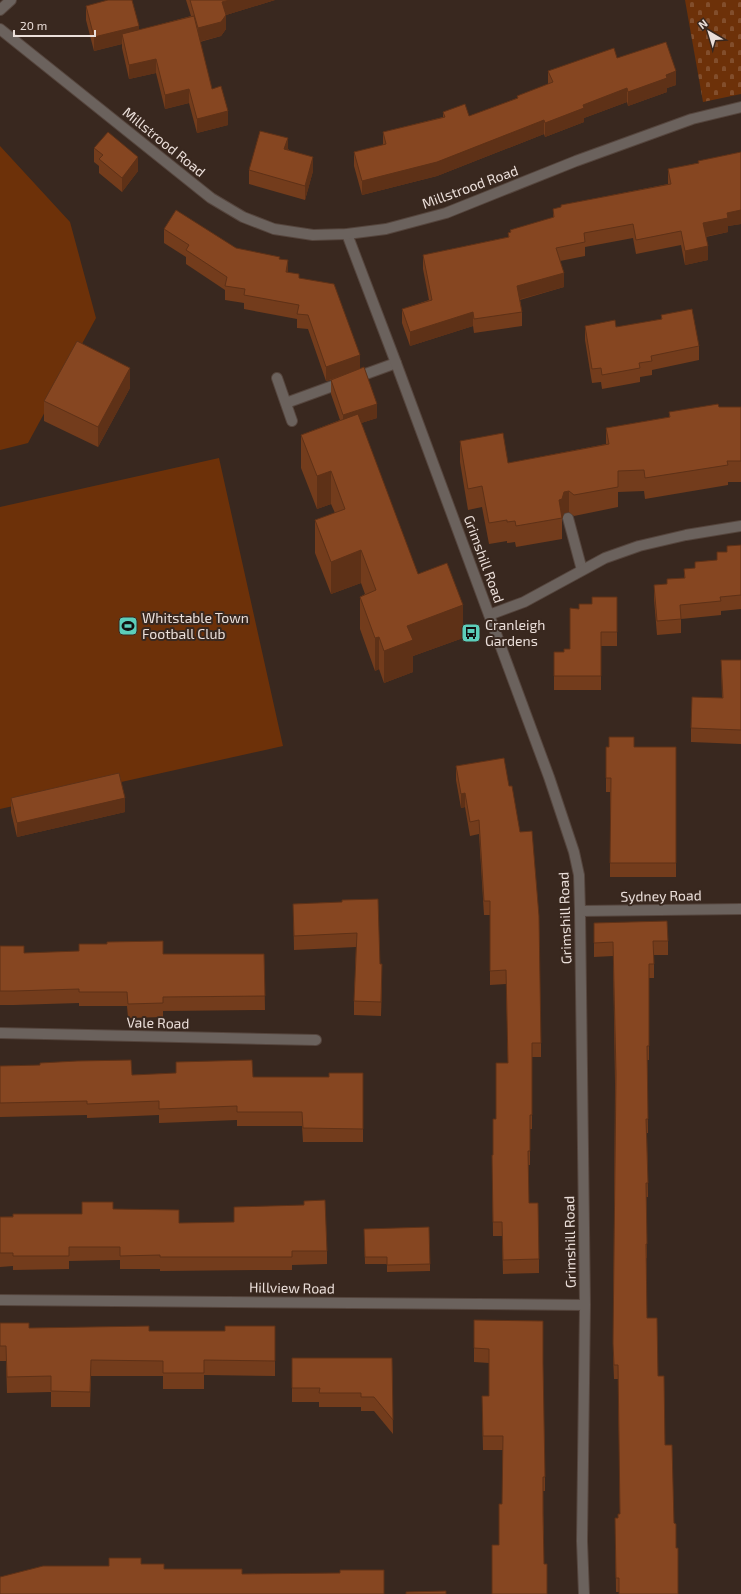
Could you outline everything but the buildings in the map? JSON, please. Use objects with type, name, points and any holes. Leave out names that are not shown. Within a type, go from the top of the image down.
[{"type":"street","points":[[0,10],[11,0]]},
{"type":"street","name":"Millstrood Road","points":[[0,29],[211,198],[243,217],[274,229],[313,235],[347,234],[386,229],[446,214],[576,161],[692,119],[741,107]]},
{"type":"street","name":"Grimshill Road","points":[[347,234],[396,363],[567,830],[579,874],[585,1305],[582,1541],[584,1594]]},
{"type":"street","points":[[286,403],[396,363]]},
{"type":"street","points":[[277,378],[292,421]]},
{"type":"street","points":[[568,518],[582,570]]},
{"type":"street","points":[[489,616],[524,602],[605,558],[639,546],[686,535],[741,526]]},
{"type":"street","name":"Sydney Road","points":[[580,911],[741,909]]},
{"type":"street","name":"Vale Road","points":[[0,1033],[316,1040]]},
{"type":"street","name":"Hillview Road","points":[[0,1300],[585,1305]]},
{"type":"green space","points":[[685,0],[741,0],[741,94],[703,102]]},
{"type":"green space","points":[[0,146],[70,222],[96,318],[28,443],[0,450]]},
{"type":"green space","name":"Whitstable Town Football Club","points":[[219,458],[283,746],[0,809],[0,507]]},
{"type":"place","name":"Whitstable Town Football Club","points":[[128,626]]},
{"type":"place","name":"Cranleigh Gardens","points":[[471,633]]}]
